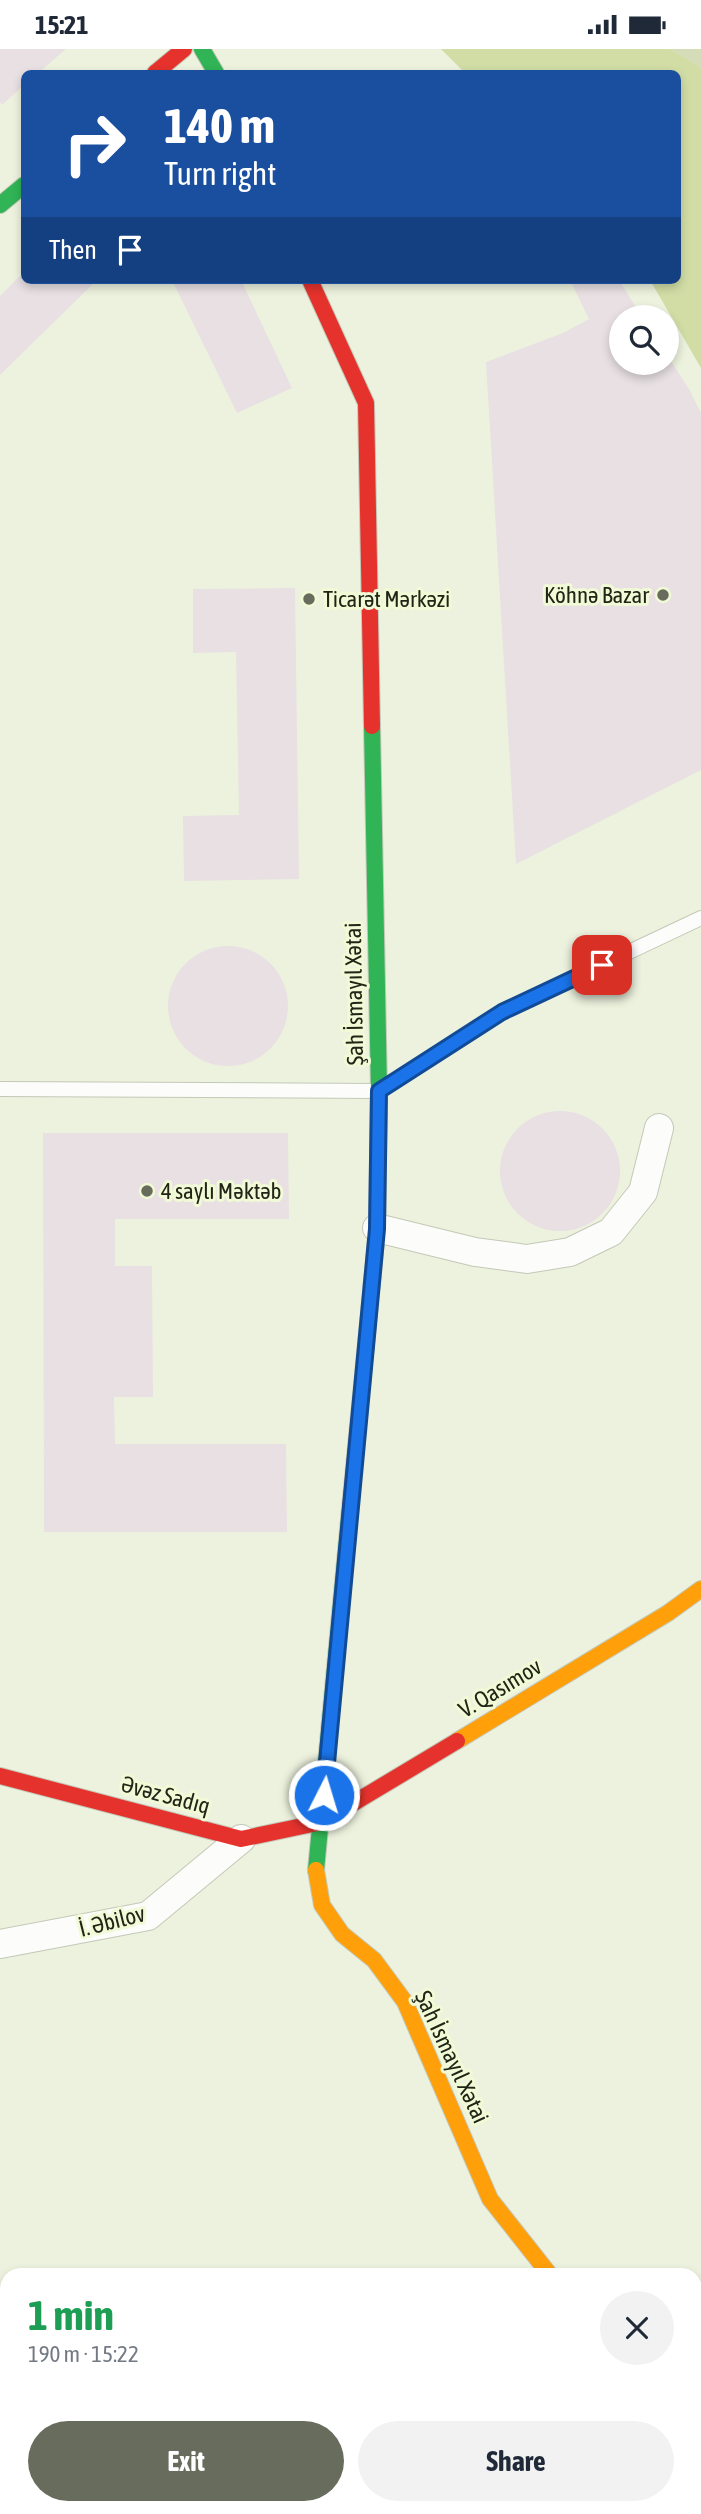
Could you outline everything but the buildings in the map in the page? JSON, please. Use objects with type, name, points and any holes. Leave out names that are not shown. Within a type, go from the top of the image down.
[{"type":"main road","points":[[159,70],[184,49]]},
{"type":"main road","points":[[202,49],[214,70]]},
{"type":"main road","points":[[0,205],[21,188]]},
{"type":"main road","name":"Şah İsmayıl Xətai","points":[[312,284],[366,403],[379,1091],[377,1229],[316,1867],[322,1905],[342,1934],[374,1960],[405,2002],[490,2199],[544,2268]]},
{"type":"main road","name":"V. Qasımov","points":[[322,1822],[668,1613],[701,1589]]},
{"type":"main road","name":"Əvəz Sadıq","points":[[0,1776],[241,1839],[322,1822]]},
{"type":"street","points":[[377,1229],[475,1252],[527,1259],[570,1252],[611,1232],[643,1192],[659,1128]]},
{"type":"street","name":"İ. Əbilov","points":[[0,1944],[148,1916],[241,1839]]},
{"type":"lane","points":[[0,1089],[379,1091],[502,1012],[701,918]]},
{"type":"shaded area","points":[[441,49],[670,49],[701,68],[701,368],[679,330],[679,305],[664,305],[652,284],[681,284],[681,70],[462,70]]},
{"type":"shaded area","points":[[670,49],[701,49],[701,68],[697,66]]},
{"type":"traffic: fast","points":[[202,49],[214,70]]},
{"type":"traffic: fast","points":[[0,205],[21,188]]},
{"type":"traffic: fast","points":[[372,726],[379,1091],[377,1230]]},
{"type":"traffic: fast","points":[[316,1870],[349,1519]]},
{"type":"traffic: slow","points":[[457,1741],[668,1613],[701,1589]]},
{"type":"traffic: slow","points":[[316,1870],[322,1905],[342,1934],[374,1960],[405,2002],[490,2199],[544,2268]]},
{"type":"traffic: jam","points":[[159,70],[184,49]]},
{"type":"traffic: jam","points":[[312,284],[366,403],[372,726]]},
{"type":"traffic: jam","points":[[349,1519],[377,1230]]},
{"type":"traffic: jam","points":[[0,1776],[241,1839],[322,1822],[457,1741]]},
{"type":"place","name":"Köhnə Bazar","points":[[663,595]]},
{"type":"place","name":"Ticarət Mərkəzi","points":[[309,599]]},
{"type":"place","name":"4 saylı Məktəb","points":[[147,1191]]},
{"type":"route","points":[[324,1795],[377,1229],[379,1091],[502,1012],[602,965]]}]
